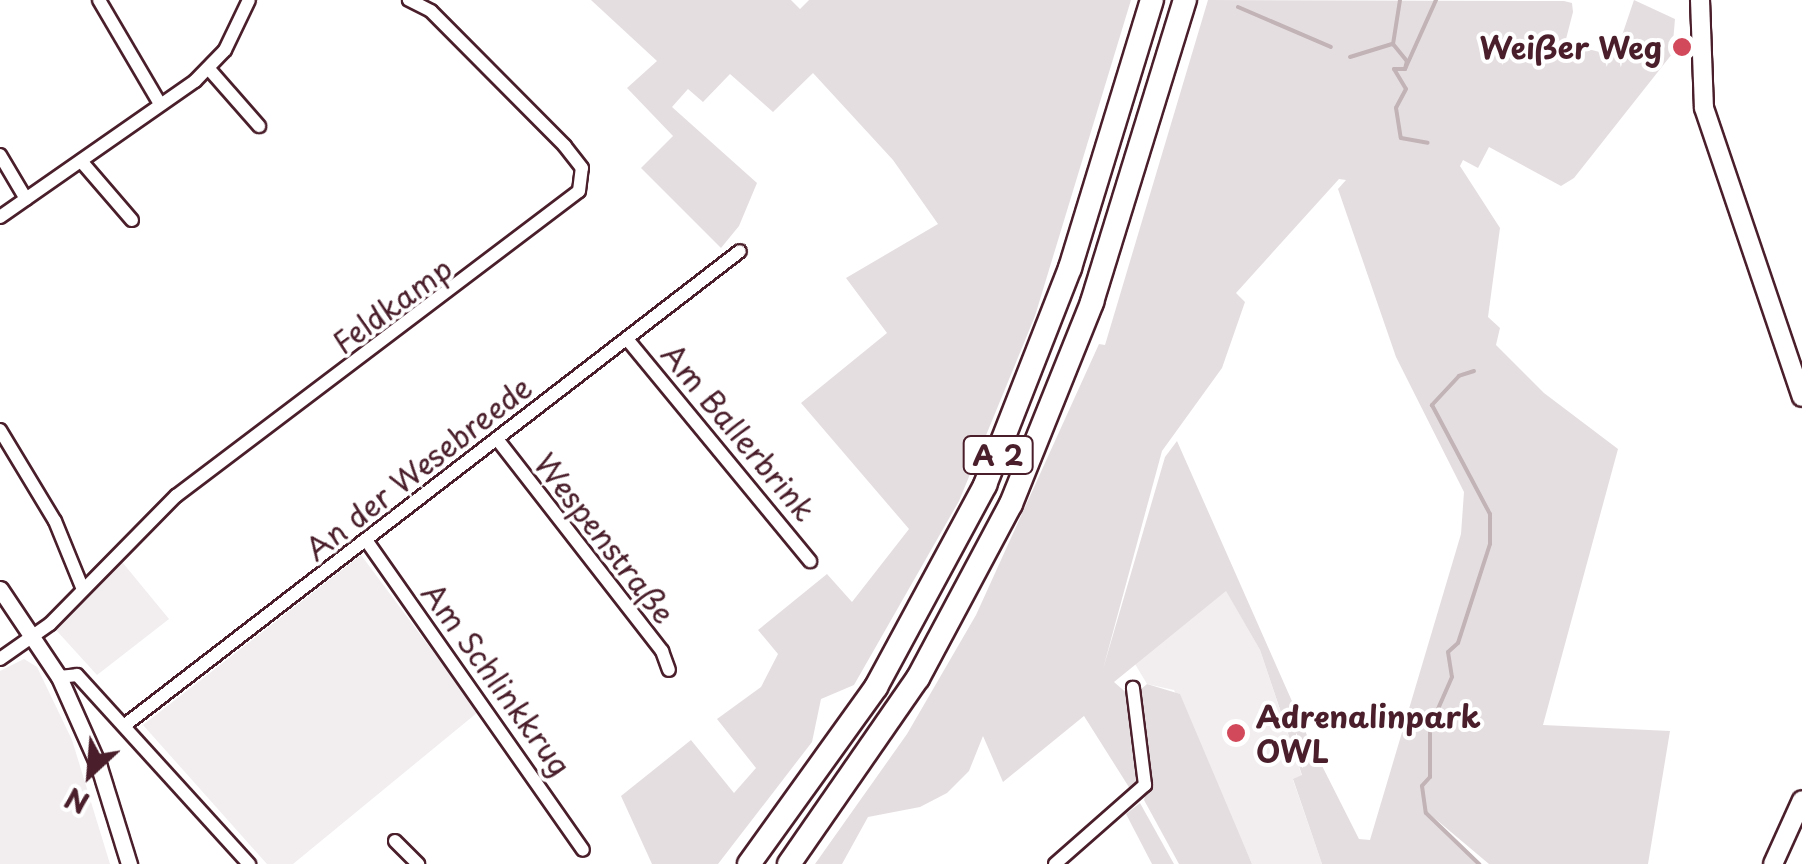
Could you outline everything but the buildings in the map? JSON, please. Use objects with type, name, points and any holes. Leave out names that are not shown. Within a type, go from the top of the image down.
[{"type":"highway","name":"A 2","points":[[749,864],[876,687],[985,486],[1070,268],[1152,0]]},
{"type":"highway","name":"A 2","points":[[789,864],[918,678],[1011,504],[1092,302],[1185,0]]},
{"type":"main road","points":[[1700,0],[1704,108],[1802,397]]},
{"type":"main road","points":[[1773,864],[1802,800]]},
{"type":"street","points":[[100,0],[160,104]]},
{"type":"street","points":[[0,218],[209,69],[232,40],[249,0]]},
{"type":"street","name":"Feldkamp","points":[[0,660],[34,636],[176,496],[579,191],[582,168],[565,146],[432,11],[409,0]]},
{"type":"street","points":[[209,69],[259,126]]},
{"type":"street","points":[[0,155],[26,199]]},
{"type":"street","points":[[80,160],[132,220]]},
{"type":"street","name":"An der Wesebreede","points":[[125,725],[740,251]]},
{"type":"street","name":"Am Ballerbrink","points":[[627,339],[810,561]]},
{"type":"street","points":[[0,430],[55,521],[82,587]]},
{"type":"street","name":"Wespenstraße","points":[[496,439],[662,650],[669,670]]},
{"type":"street","name":"Am Schlinkkrug","points":[[366,540],[584,850]]},
{"type":"street","points":[[0,589],[60,677],[99,766],[130,864]]},
{"type":"street","points":[[60,677],[78,675],[249,864]]},
{"type":"street","points":[[1055,864],[1145,785],[1133,688]]},
{"type":"street","points":[[395,841],[418,864]]},
{"type":"shaded area","points":[[591,0],[791,0],[800,9],[809,0],[1131,0],[1035,316],[959,501],[854,685],[821,699],[812,742],[718,864],[652,864],[621,796],[691,740],[734,793],[756,768],[717,719],[761,687],[778,654],[758,630],[827,574],[852,602],[909,529],[801,403],[887,333],[846,278],[938,224],[893,160],[813,73],[773,112],[730,74],[703,102],[688,89],[672,107],[757,183],[739,226],[721,248],[641,168],[673,136],[627,88],[657,61]]},
{"type":"shaded area","points":[[1208,0],[1564,1],[1572,3],[1573,12],[1565,43],[1615,56],[1634,0],[1675,19],[1672,54],[1574,178],[1561,186],[1489,147],[1478,168],[1463,160],[1460,166],[1500,228],[1488,317],[1500,328],[1496,345],[1544,393],[1618,449],[1543,725],[1670,731],[1648,864],[1489,864],[1426,811],[1478,864],[1322,864],[1293,779],[1302,775],[1260,650],[1226,591],[1114,682],[1130,696],[1140,783],[1132,792],[1084,716],[1003,782],[983,736],[969,771],[947,793],[920,807],[868,817],[842,864],[815,864],[907,734],[976,615],[1099,344],[1105,345]],"holes":[[[1339,179],[1346,180],[1338,189],[1396,357],[1464,492],[1461,534],[1370,840],[1359,839],[1310,742],[1177,441],[1165,457],[1103,669],[1162,451],[1222,368],[1245,302],[1236,293]]]},
{"type":"shaded area","points":[[361,555],[478,712],[293,864],[267,864],[143,725]]},
{"type":"shaded area","points":[[118,557],[169,619],[97,675],[56,630]]},
{"type":"shaded area","points":[[1226,590],[1260,650],[1302,776],[1293,780],[1322,864],[1252,864],[1174,690],[1147,684],[1135,664]]},
{"type":"shaded area","points":[[24,659],[37,667],[72,740],[110,864],[0,864],[0,671]]},
{"type":"shaded area","points":[[1147,684],[1180,694],[1252,864],[1179,864],[1144,800],[1152,774],[1140,690]]},
{"type":"shaded area","points":[[1140,803],[1174,864],[1152,864],[1126,814]]},
{"type":"waterway","points":[[1400,0],[1393,44],[1407,61],[1405,69],[1394,69],[1406,89],[1396,108],[1401,138],[1428,143]]},
{"type":"waterway","points":[[1405,69],[1436,0]]},
{"type":"waterway","points":[[1238,7],[1331,47]]},
{"type":"waterway","points":[[1350,57],[1392,44]]},
{"type":"waterway","points":[[1474,371],[1459,376],[1432,405],[1490,514],[1490,544],[1458,643],[1448,652],[1452,677],[1430,727],[1430,777],[1422,786],[1426,813],[1479,864]]},
{"type":"place","name":"Weißer Weg","points":[[1682,47]]},
{"type":"place","name":"Adrenalinpark OWL","points":[[1236,733]]}]
